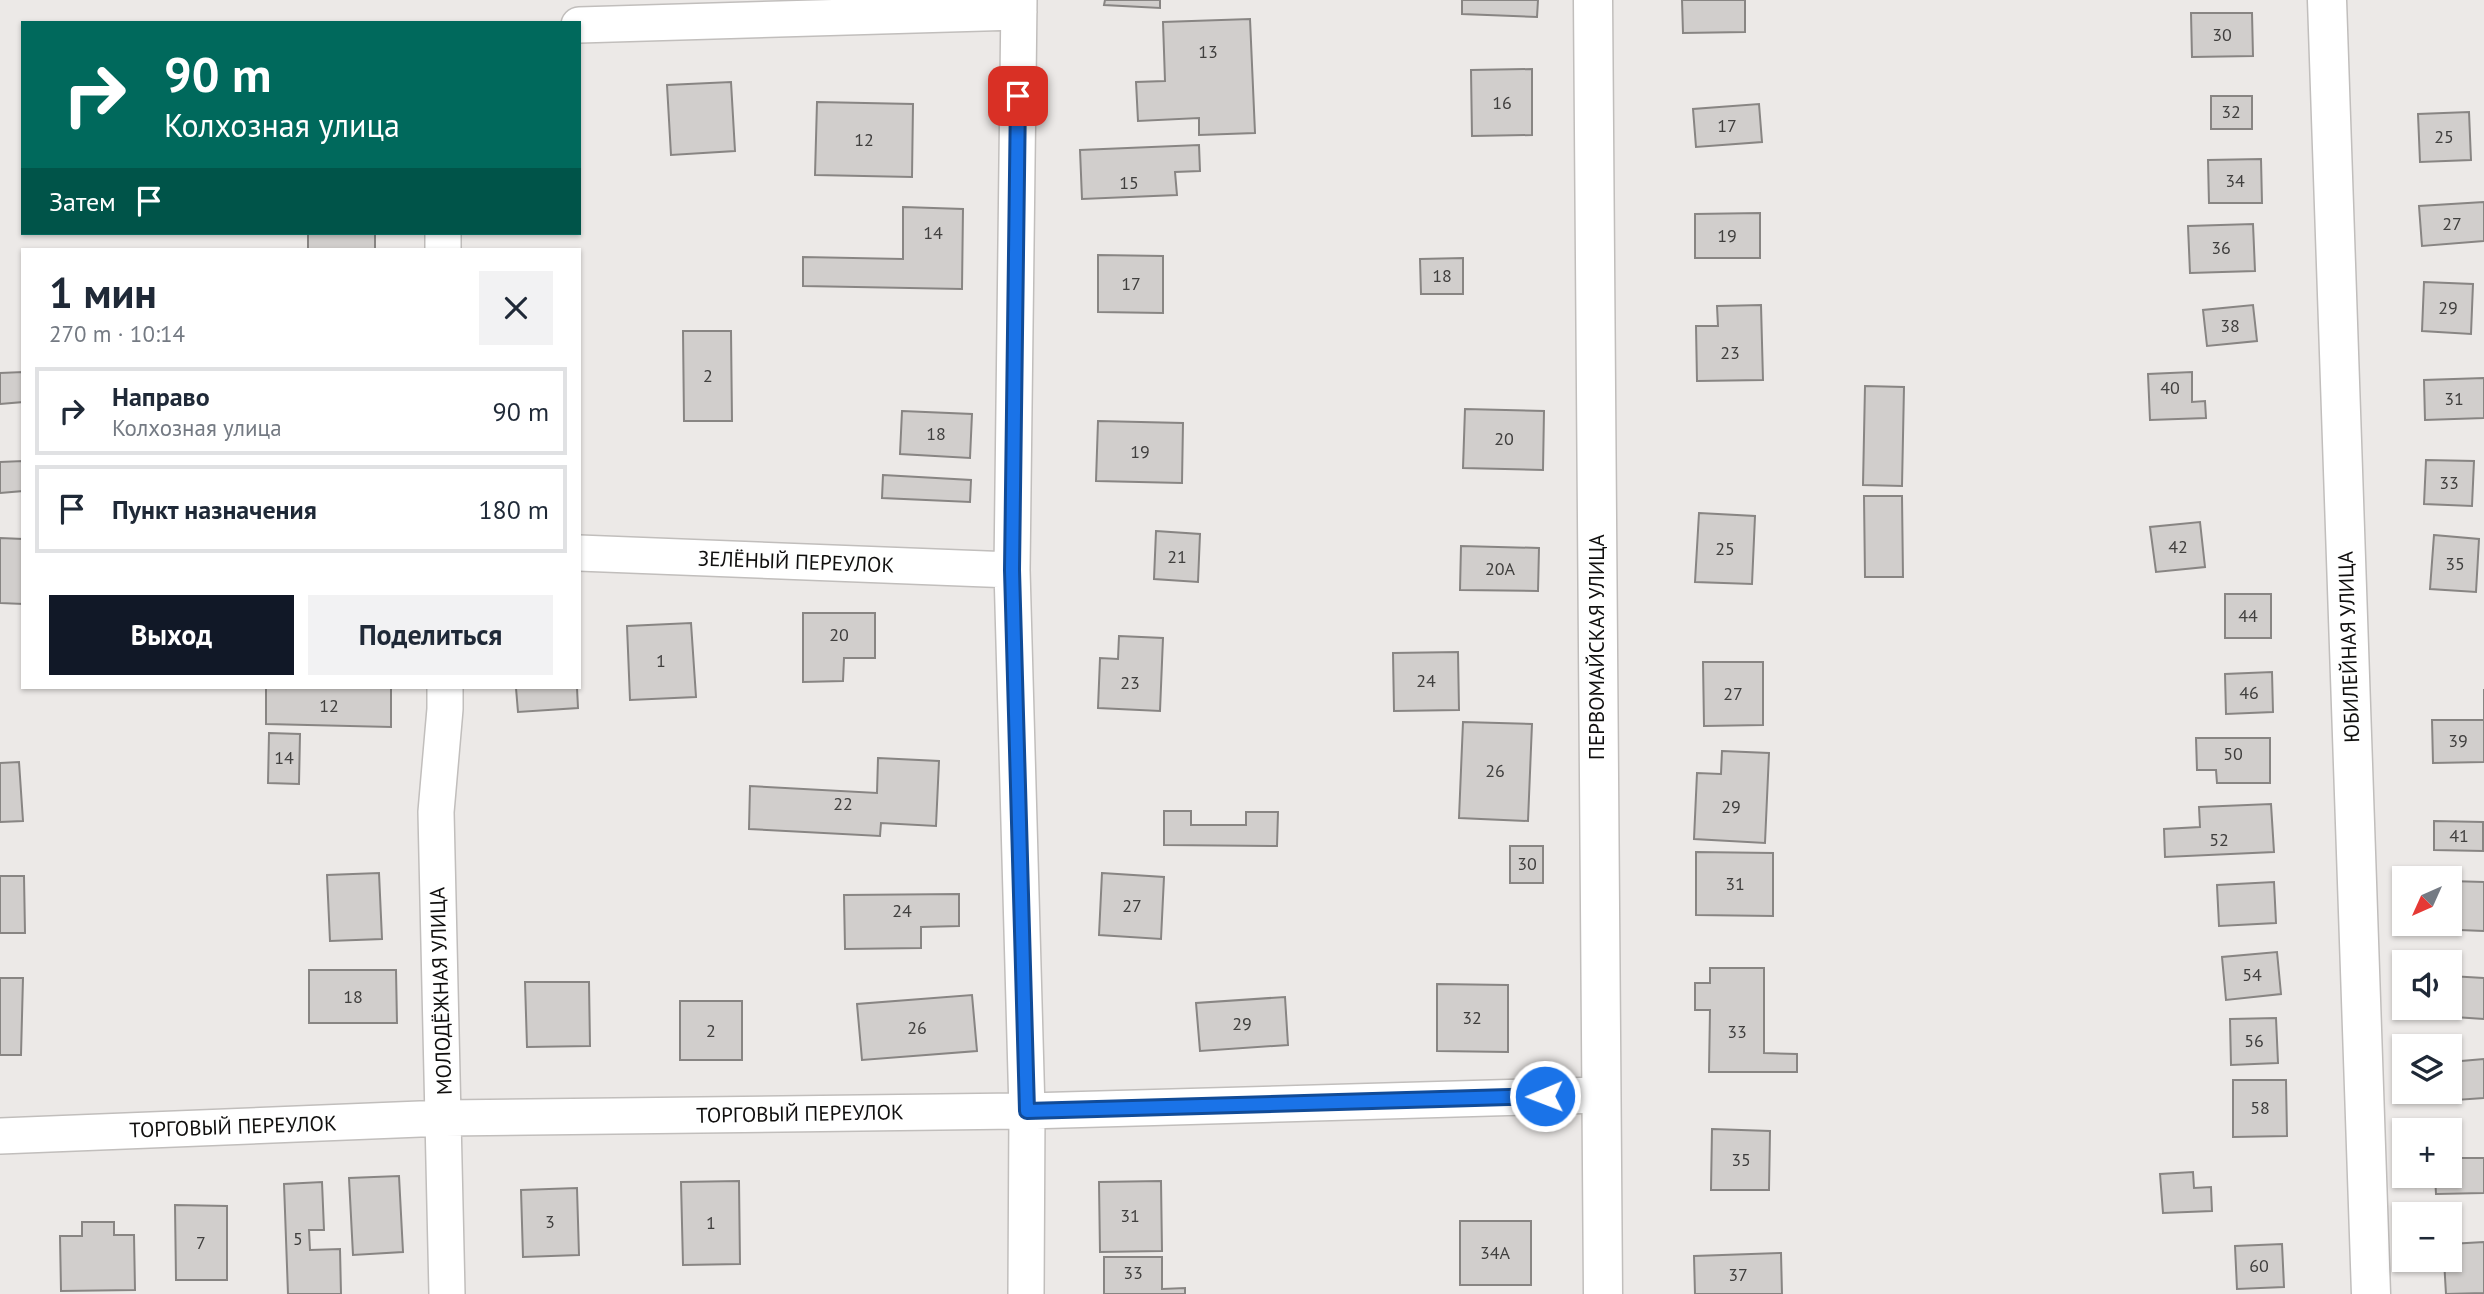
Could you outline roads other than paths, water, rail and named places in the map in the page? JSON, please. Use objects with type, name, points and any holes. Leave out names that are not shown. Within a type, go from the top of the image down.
[{"type":"street","name":"ПЕРВОМАЙСКАЯ УЛИЦА","points":[[1593,0],[1603,1294]]},
{"type":"street","name":"ЮБИЛЕЙНАЯ УЛИЦА","points":[[2327,0],[2371,1294]]},
{"type":"street","points":[[581,25],[1019,6],[1012,570],[1027,1111],[1026,1294]]},
{"type":"street","name":"ЗЕЛЁНЫЙ ПЕРЕУЛОК","points":[[581,553],[1012,570]]},
{"type":"street","name":"МОЛОДЁЖНАЯ УЛИЦА","points":[[445,689],[436,812],[447,1294]]},
{"type":"street","name":"ТОРГОВЫЙ ПЕРЕУЛОК","points":[[0,1136],[444,1118],[1027,1111],[1600,1095]]}]
